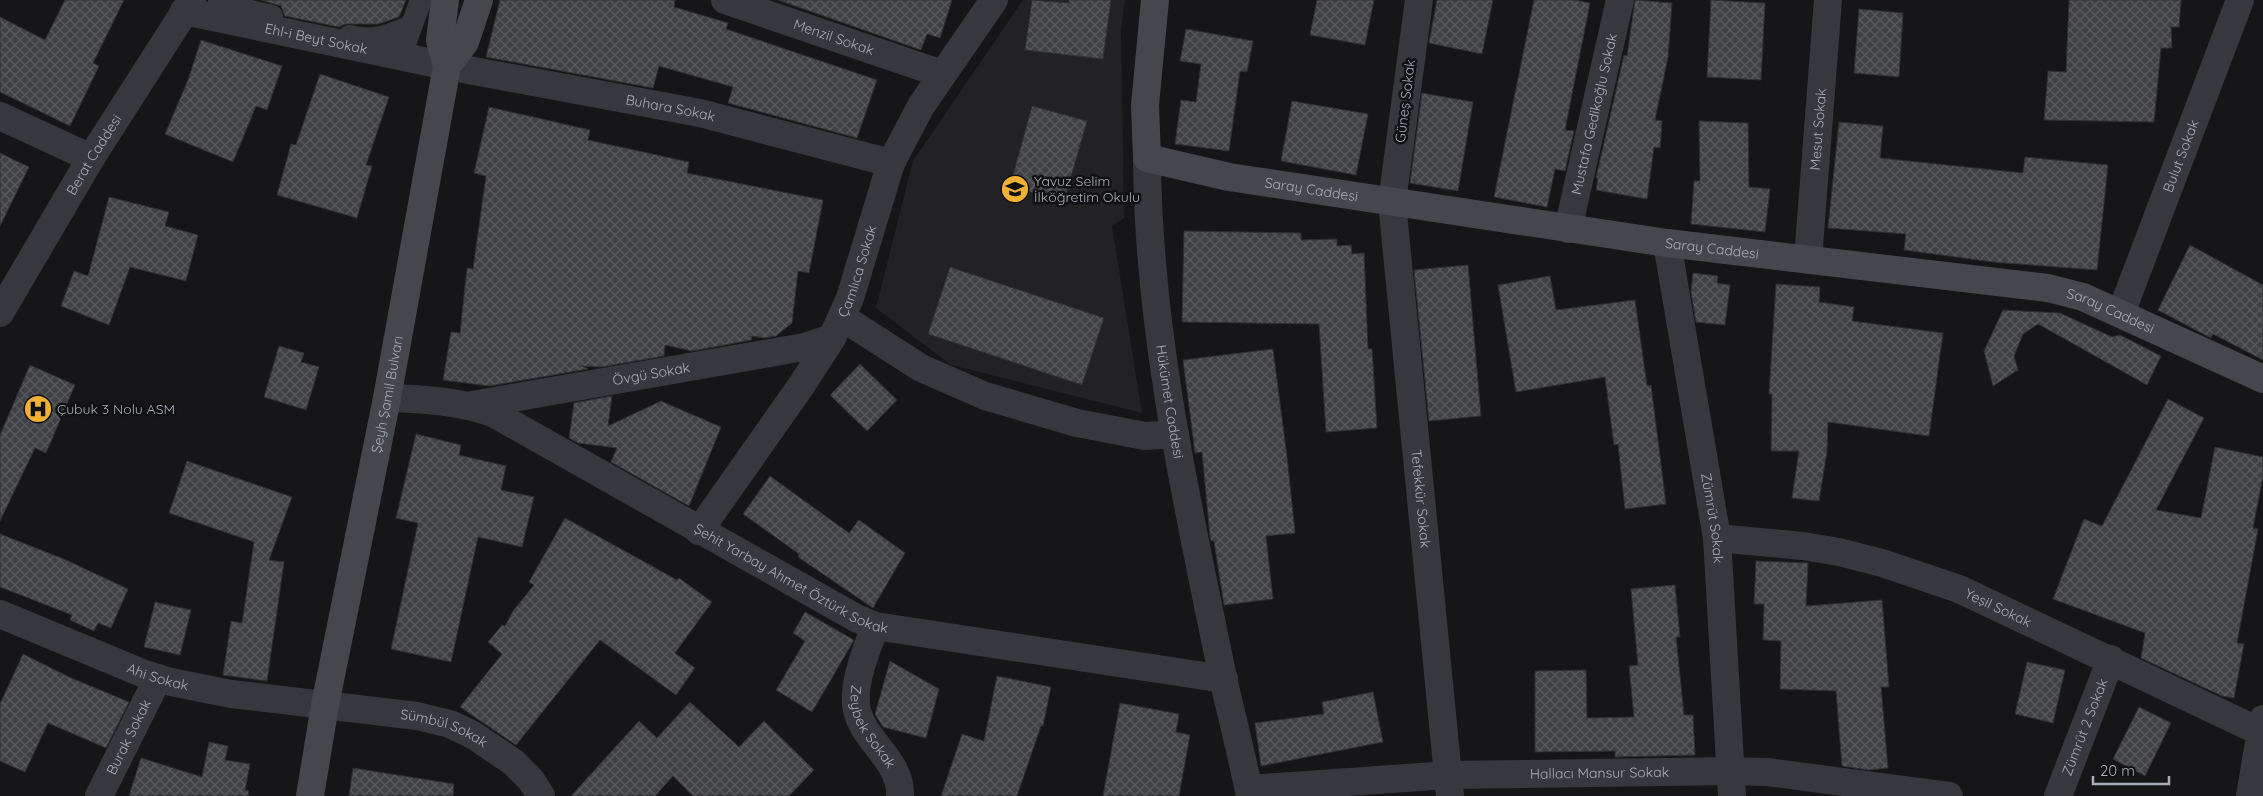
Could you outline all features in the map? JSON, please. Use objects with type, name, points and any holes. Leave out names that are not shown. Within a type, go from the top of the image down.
[{"type":"main road","points":[[445,0],[440,40],[447,66]]},
{"type":"main road","name":"Şeyh Şamil Bulvarı","points":[[310,796],[325,705],[386,398],[447,66],[465,42],[479,0]]},
{"type":"main road","name":"Hükümet Caddesi","points":[[1147,158],[1145,106],[1155,0]]},
{"type":"main road","name":"Saray Caddesi","points":[[1147,158],[1229,176],[1568,229],[1667,243],[2048,288],[2082,297],[2121,313],[2263,379]]},
{"type":"street","points":[[219,0],[221,4],[367,40],[386,36],[411,26]]},
{"type":"street","points":[[400,56],[420,0]]},
{"type":"street","name":"Menzil Sokak","points":[[725,0],[942,74]]},
{"type":"street","name":"Çamlıca Sokak","points":[[700,531],[801,386],[837,328],[863,260],[891,163],[921,106],[994,0]]},
{"type":"street","name":"Güneş Sokak","points":[[1392,202],[1419,0]]},
{"type":"street","name":"Mustafa Gedikoğlu Sokak","points":[[1568,229],[1620,0]]},
{"type":"street","name":"Mesut Sokak","points":[[1808,259],[1828,0]]},
{"type":"street","name":"Bulut Sokak","points":[[2121,313],[2240,0]]},
{"type":"street","name":"Ehl-i Beyt Sokak","points":[[188,6],[447,66]]},
{"type":"street","name":"Berat Caddesi","points":[[0,313],[91,158],[188,6]]},
{"type":"street","name":"Buhara Sokak","points":[[447,66],[700,113],[891,163]]},
{"type":"street","points":[[0,116],[91,158]]},
{"type":"street","name":"Hükümet Caddesi","points":[[1147,158],[1152,280],[1175,434],[1224,679],[1249,792]]},
{"type":"street","name":"Tefekkür Sokak","points":[[1392,202],[1449,786]]},
{"type":"street","name":"Zümrüt Sokak","points":[[1667,243],[1717,538],[1732,783]]},
{"type":"street","points":[[837,328],[985,396],[1076,423],[1144,436],[1175,434]]},
{"type":"street","name":"Övgü Sokak","points":[[470,406],[804,347],[837,328]]},
{"type":"street","name":"Şehit Yarbay Ahmet Öztürk Sokak","points":[[386,398],[438,400],[470,406],[508,421],[700,531],[856,618],[875,626],[1224,679]]},
{"type":"street","name":"Yeşil Sokak","points":[[1717,538],[1803,546],[1882,563],[1959,589],[2262,728]]},
{"type":"street","name":"Ahi Sokak","points":[[0,614],[72,645],[158,678],[231,694],[325,705]]},
{"type":"street","name":"Zeybek Sokak","points":[[875,626],[856,687],[856,704],[859,719],[898,778],[900,796]]},
{"type":"street","name":"Zümrüt 2 Sokak","points":[[2058,796],[2111,659]]},
{"type":"street","name":"Burak Sokak","points":[[99,796],[158,678]]},
{"type":"street","name":"Sümbül Sokak","points":[[325,705],[417,716],[450,724],[473,734],[513,762],[531,780],[541,796]]},
{"type":"street","points":[[2250,796],[2262,728]]},
{"type":"street","name":"Hallacı Mansur Sokak","points":[[1249,792],[1449,786],[1732,783],[1767,772],[1922,794],[1949,796]]},
{"type":"shaded area","name":"Yavuz Selim İlköğretim Okulu","points":[[1023,0],[1125,0],[1121,31],[1124,218],[1112,226],[1142,413],[951,365],[876,308],[913,161]]},
{"type":"building","points":[[65,0],[124,0],[93,63],[99,66],[70,126],[0,92],[0,17],[45,40]]},
{"type":"building","points":[[261,0],[406,0],[399,17],[378,24],[345,24],[339,27],[285,16],[281,6]]},
{"type":"building","points":[[500,0],[675,0],[674,7],[728,23],[726,29],[877,80],[857,138],[728,103],[733,87],[659,66],[653,88],[486,57]]},
{"type":"building","points":[[778,0],[952,0],[940,38],[927,34],[921,50]]},
{"type":"building","points":[[1032,0],[1069,3],[1069,0],[1111,0],[1103,59],[1025,50]]},
{"type":"building","points":[[1317,0],[1374,0],[1365,45],[1310,35]]},
{"type":"building","points":[[1437,0],[1493,0],[1482,54],[1429,43]]},
{"type":"building","points":[[1534,0],[1574,0],[1590,3],[1565,130],[1574,131],[1565,171],[1555,169],[1547,207],[1494,197]]},
{"type":"building","points":[[1635,0],[1672,3],[1668,57],[1655,120],[1662,121],[1660,148],[1654,147],[1647,199],[1596,190],[1598,178],[1596,178],[1624,55],[1627,56]]},
{"type":"building","points":[[1711,0],[1765,3],[1761,80],[1707,77]]},
{"type":"building","points":[[2069,0],[2181,0],[2179,27],[2171,27],[2172,48],[2161,48],[2154,122],[2044,120],[2048,71],[2066,72]]},
{"type":"building","points":[[1859,9],[1903,13],[1899,77],[1854,73]]},
{"type":"building","points":[[1186,29],[1253,41],[1247,72],[1240,71],[1229,151],[1175,144],[1181,100],[1196,102],[1201,64],[1180,61]]},
{"type":"building","points":[[201,40],[282,66],[267,110],[256,106],[233,162],[165,134],[188,80]]},
{"type":"building","points":[[320,74],[389,97],[366,165],[372,166],[357,218],[277,195],[291,144],[296,145]]},
{"type":"building","points":[[1422,93],[1473,102],[1458,191],[1410,183]]},
{"type":"building","points":[[1292,101],[1368,114],[1356,175],[1281,161]]},
{"type":"building","points":[[1032,106],[1087,121],[1064,202],[1010,186]]},
{"type":"building","points":[[489,107],[590,130],[588,140],[689,162],[687,173],[823,200],[809,273],[798,271],[792,323],[776,336],[764,338],[752,336],[751,340],[692,351],[665,345],[664,356],[601,367],[582,366],[588,369],[489,386],[443,380],[451,332],[460,333],[467,268],[473,269],[486,176],[474,173]]},
{"type":"building","points":[[1699,121],[1748,123],[1749,187],[1770,189],[1765,232],[1691,224],[1694,181],[1700,181]]},
{"type":"building","points":[[1839,122],[1883,126],[1880,158],[2023,173],[2025,157],[2108,165],[2097,270],[1993,262],[1904,250],[1906,234],[1828,228]]},
{"type":"building","points":[[0,153],[29,167],[0,226]]},
{"type":"building","points":[[109,197],[169,212],[165,226],[198,235],[186,281],[130,267],[109,325],[61,306],[74,271],[88,276]]},
{"type":"building","points":[[1184,231],[1301,233],[1301,240],[1337,239],[1337,246],[1351,245],[1352,254],[1364,253],[1368,349],[1372,349],[1377,428],[1326,432],[1319,324],[1182,322]]},
{"type":"building","points":[[2190,245],[2263,285],[2263,360],[2213,334],[2211,338],[2158,310]]},
{"type":"building","points":[[1468,265],[1481,416],[1429,421],[1414,270]]},
{"type":"building","points":[[950,267],[1104,318],[1082,385],[928,334]]},
{"type":"building","points":[[1693,273],[1718,276],[1717,283],[1730,285],[1725,325],[1696,322],[1691,292]]},
{"type":"building","points":[[1550,276],[1556,310],[1635,300],[1647,386],[1651,385],[1666,504],[1625,509],[1618,444],[1614,445],[1605,377],[1516,392],[1498,285]]},
{"type":"building","points":[[1776,284],[1820,287],[1819,302],[1854,307],[1852,321],[1943,333],[1929,436],[1828,422],[1827,452],[1819,501],[1792,498],[1799,451],[1771,451],[1772,394],[1769,394]]},
{"type":"building","points":[[2003,310],[2060,313],[2112,337],[2120,335],[2161,356],[2147,385],[2038,324],[2023,334],[2014,356],[2018,370],[1993,386],[1984,351]]},
{"type":"building","points":[[279,346],[304,353],[301,362],[319,367],[306,410],[264,397]]},
{"type":"building","points":[[1273,349],[1295,533],[1266,536],[1273,599],[1224,605],[1214,541],[1211,541],[1210,536],[1202,452],[1195,453],[1183,360]]},
{"type":"building","points":[[860,364],[897,400],[867,431],[830,395]]},
{"type":"building","name":"Çubuk 3 Nolu ASM","points":[[30,365],[75,385],[46,453],[35,448],[0,521],[0,435]]},
{"type":"building","points":[[612,396],[608,426],[661,401],[721,427],[689,506],[611,462],[617,448],[578,443],[569,438],[574,403]]},
{"type":"building","points":[[2168,399],[2204,418],[2156,510],[2201,518],[2215,447],[2263,457],[2263,476],[2253,528],[2258,529],[2237,643],[2244,644],[2234,698],[2222,696],[2141,658],[2145,633],[2053,599],[2084,519],[2102,526]]},
{"type":"building","points":[[416,434],[461,445],[459,455],[506,466],[501,490],[534,497],[522,547],[478,537],[451,662],[391,649],[418,523],[396,518]]},
{"type":"building","points":[[187,461],[292,497],[269,560],[284,562],[267,681],[223,675],[231,621],[242,623],[254,542],[169,513]]},
{"type":"building","points":[[770,476],[849,533],[859,520],[905,553],[873,608],[798,557],[799,554],[743,514]]},
{"type":"building","points":[[565,518],[677,580],[679,578],[712,602],[675,653],[695,668],[676,695],[600,640],[516,745],[460,707],[502,654],[488,642],[502,625],[505,626],[513,611],[534,585],[529,582]]},
{"type":"building","points":[[0,534],[64,559],[128,589],[111,628],[98,623],[94,631],[70,620],[72,615],[0,587]]},
{"type":"building","points":[[1756,561],[1808,563],[1806,606],[1882,600],[1889,687],[1881,687],[1888,768],[1868,770],[1842,766],[1836,691],[1780,689],[1781,641],[1763,640],[1764,604],[1754,604]]},
{"type":"building","points":[[1675,585],[1680,637],[1676,637],[1684,715],[1693,715],[1695,755],[1615,757],[1615,751],[1535,752],[1535,671],[1586,670],[1587,718],[1634,717],[1629,666],[1638,665],[1631,589]]},
{"type":"building","points":[[155,602],[191,610],[180,655],[144,647]]},
{"type":"building","points":[[805,612],[854,640],[812,712],[776,690],[805,641],[793,633]]},
{"type":"building","points":[[23,654],[69,677],[129,702],[106,748],[48,723],[25,772],[0,761],[0,704]]},
{"type":"building","points":[[890,661],[939,689],[926,738],[883,727],[875,714]]},
{"type":"building","points":[[2027,662],[2065,670],[2053,723],[2015,714]]},
{"type":"building","points":[[997,676],[1051,687],[1043,726],[1041,726],[1017,796],[941,796],[962,734],[984,741]]},
{"type":"building","points":[[1373,692],[1383,742],[1261,766],[1255,723],[1324,714],[1322,702]]},
{"type":"building","points":[[690,702],[739,747],[764,721],[814,770],[789,796],[693,796],[673,776],[655,796],[571,796],[639,721],[657,738]]},
{"type":"building","points":[[1120,703],[1179,714],[1176,732],[1190,735],[1179,796],[1103,796]]},
{"type":"building","points":[[2139,707],[2171,723],[2145,776],[2113,759]]},
{"type":"building","points":[[209,742],[228,746],[225,760],[250,764],[245,790],[249,791],[248,796],[129,796],[141,758],[202,777]]},
{"type":"building","points":[[353,768],[454,784],[453,796],[349,796]]},
{"type":"place","name":"Yavuz Selim İlköğretim Okulu","points":[[1015,189]]},
{"type":"place","name":"Çubuk 3 Nolu ASM","points":[[38,409]]}]
